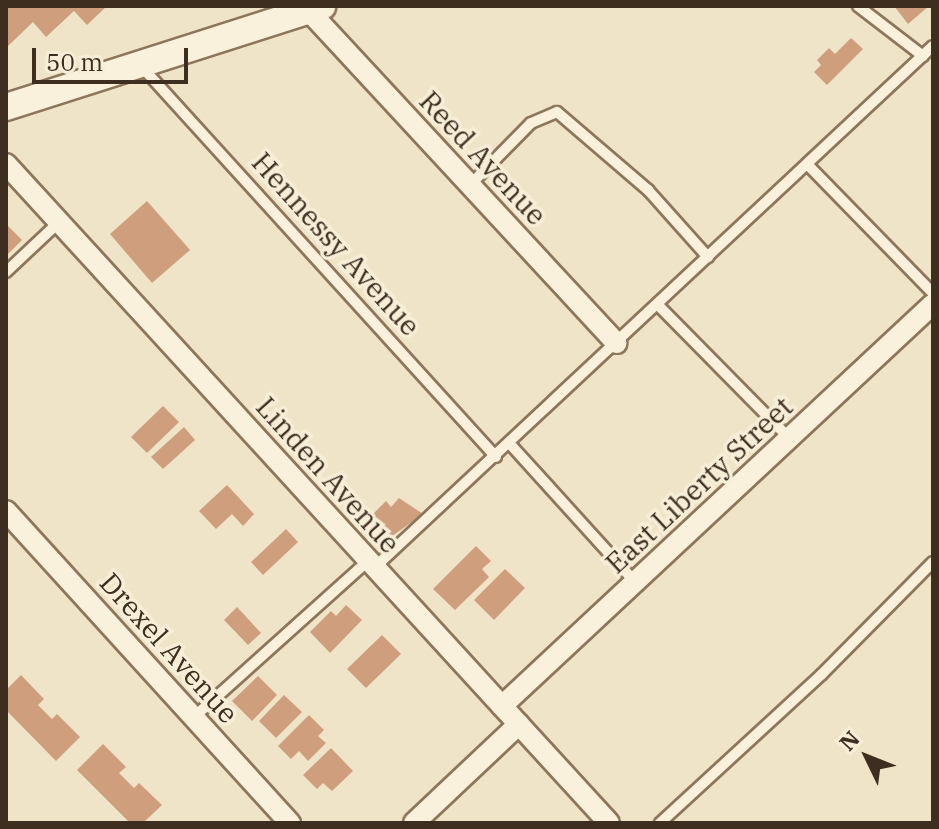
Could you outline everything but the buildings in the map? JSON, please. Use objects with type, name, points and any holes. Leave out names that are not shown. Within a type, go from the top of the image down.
[{"type":"street","points":[[7,105],[315,8]]},
{"type":"street","name":"Reed Avenue","points":[[315,8],[470,185],[616,343]]},
{"type":"street","name":"Linden Avenue","points":[[6,164],[609,823]]},
{"type":"street","name":"East Liberty Street","points":[[502,706],[933,304]]},
{"type":"street","name":"Drexel Avenue","points":[[6,511],[290,823]]},
{"type":"street","points":[[414,823],[519,724]]},
{"type":"lane","points":[[858,6],[923,56]]},
{"type":"lane","points":[[194,717],[496,457],[933,46]]},
{"type":"lane","name":"Hennessy Avenue","points":[[140,64],[496,457]]},
{"type":"lane","points":[[470,185],[531,123],[557,112],[648,190],[708,257]]},
{"type":"lane","points":[[807,164],[933,293]]},
{"type":"lane","points":[[6,272],[59,222]]},
{"type":"lane","points":[[658,305],[790,439]]},
{"type":"lane","points":[[510,444],[635,582]]},
{"type":"lane","points":[[660,823],[821,675],[933,562]]}]
